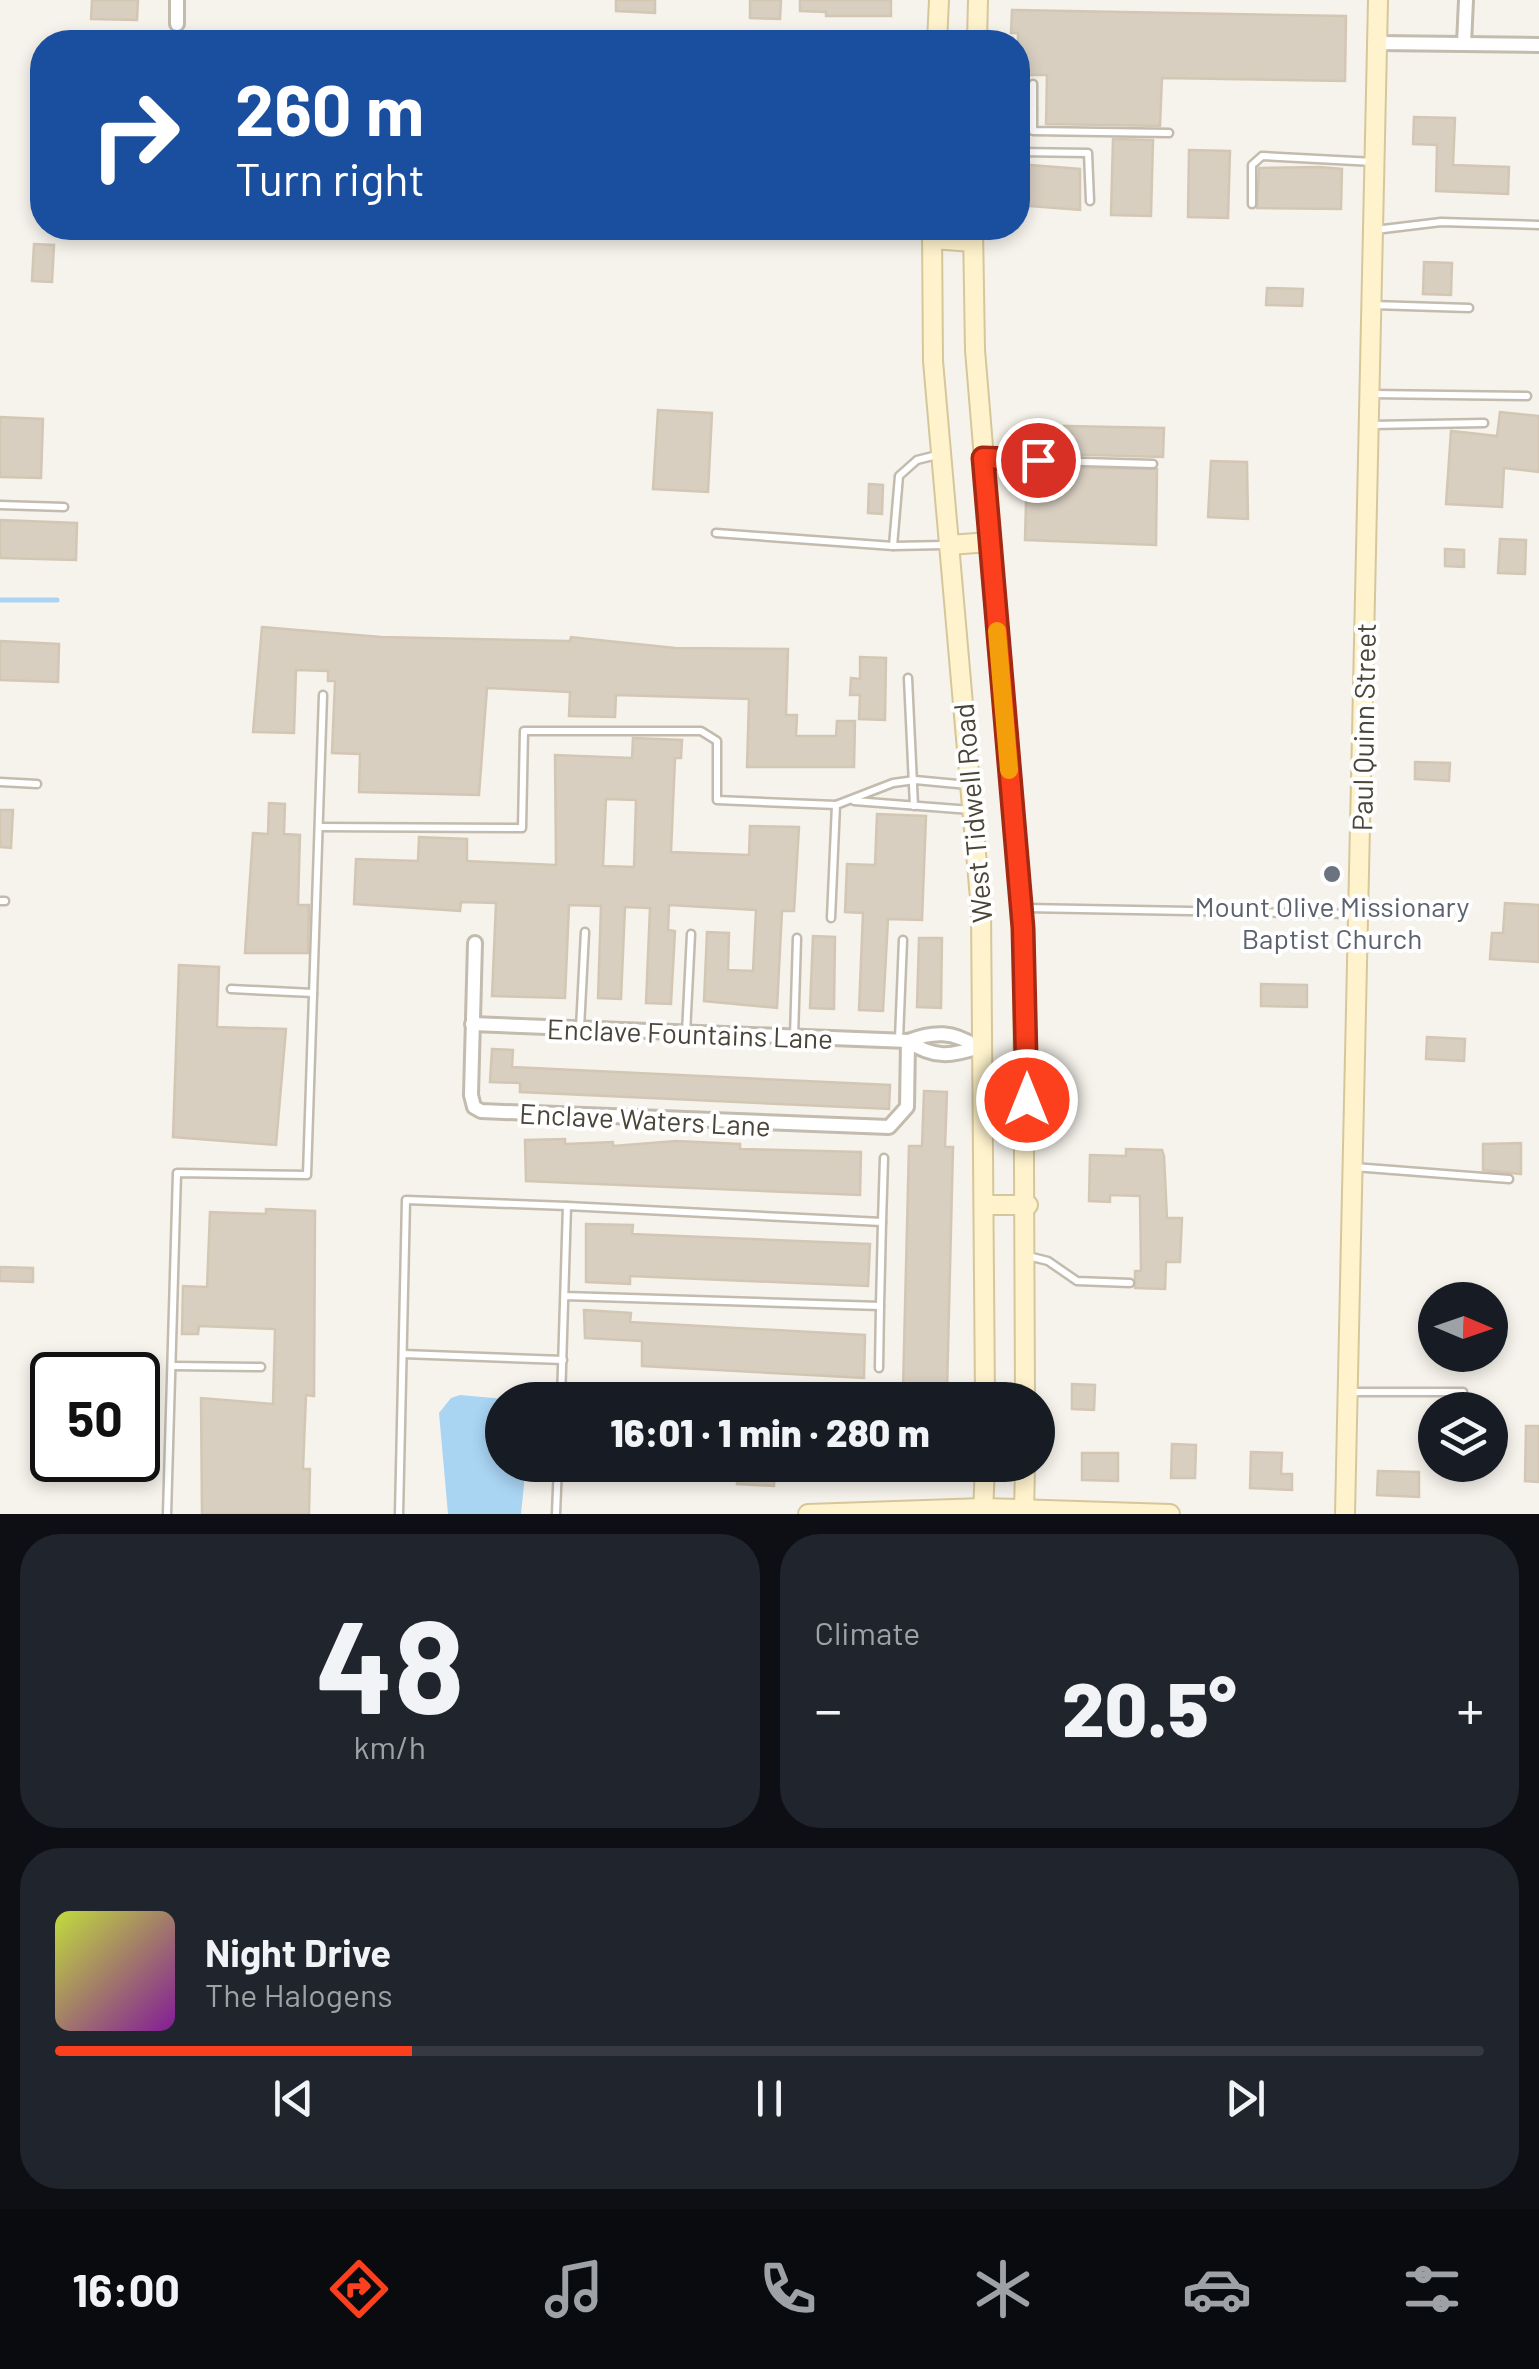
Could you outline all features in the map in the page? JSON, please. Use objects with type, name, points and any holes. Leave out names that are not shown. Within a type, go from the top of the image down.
[{"type":"main road","points":[[938,30],[939,0]]},
{"type":"main road","points":[[977,30],[978,0]]},
{"type":"main road","name":"Paul Quinn Street","points":[[1344,1514],[1378,0]]},
{"type":"main road","name":"West Tidwell Road","points":[[932,240],[933,360],[981,910],[986,1382]]},
{"type":"main road","name":"West Tidwell Road","points":[[973,240],[974,350],[1021,908],[1028,1205],[1025,1382]]},
{"type":"main road","points":[[949,545],[990,542]]},
{"type":"main road","points":[[986,1205],[1028,1205]]},
{"type":"main road","points":[[983,1511],[984,1482]]},
{"type":"main road","points":[[1024,1482],[1024,1512]]},
{"type":"main road","points":[[808,1514],[877,1508],[1170,1514]]},
{"type":"street","points":[[176,24],[177,0]]},
{"type":"street","points":[[1464,44],[1466,0]]},
{"type":"street","points":[[1378,43],[1539,46]]},
{"type":"street","name":"Enclave Waters Lane","points":[[474,943],[471,1095],[474,1107],[482,1111],[872,1130],[888,1127],[907,1107],[904,1041]]},
{"type":"street","name":"Enclave Fountains Lane","points":[[472,1024],[904,1041],[944,1034]]},
{"type":"street","points":[[944,1034],[959,1035],[981,1047]]},
{"type":"street","name":"Enclave Fountains Lane","points":[[904,1041],[927,1054],[944,1055]]},
{"type":"street","points":[[944,1055],[958,1056],[981,1047]]},
{"type":"lane","points":[[1033,84],[1032,132],[1169,133]]},
{"type":"lane","points":[[1030,152],[1088,153],[1090,202]]},
{"type":"lane","points":[[1252,204],[1252,165],[1262,156],[1375,162]]},
{"type":"lane","points":[[1374,230],[1441,222],[1539,224]]},
{"type":"lane","points":[[1372,305],[1469,308]]},
{"type":"lane","points":[[1370,394],[1527,396]]},
{"type":"lane","points":[[1369,425],[1484,423]]},
{"type":"lane","points":[[893,546],[899,476],[917,460],[942,454]]},
{"type":"lane","points":[[983,458],[1153,464]]},
{"type":"lane","points":[[0,504],[64,507]]},
{"type":"lane","points":[[716,533],[893,546],[949,545]]},
{"type":"lane","points":[[908,678],[914,806]]},
{"type":"lane","points":[[167,1514],[178,1173],[308,1175],[323,695]]},
{"type":"lane","points":[[319,826],[522,828],[524,732],[701,731],[716,741],[717,800],[836,805],[878,787],[915,780],[970,785]]},
{"type":"lane","points":[[0,782],[36,784]]},
{"type":"lane","points":[[852,800],[972,810]]},
{"type":"lane","points":[[831,918],[836,805]]},
{"type":"lane","points":[[1021,908],[1358,914]]},
{"type":"lane","points":[[580,1028],[585,932]]},
{"type":"lane","points":[[686,1033],[691,934]]},
{"type":"lane","points":[[794,1037],[797,938]]},
{"type":"lane","points":[[903,940],[904,1041]]},
{"type":"lane","points":[[232,989],[313,993]]},
{"type":"lane","points":[[944,1034],[944,1055]]},
{"type":"lane","points":[[879,1368],[884,1158]]},
{"type":"lane","points":[[1352,1167],[1378,1173],[1509,1179]]},
{"type":"lane","points":[[399,1514],[406,1200],[882,1222]]},
{"type":"lane","points":[[562,1382],[567,1206]]},
{"type":"lane","points":[[1027,1256],[1048,1262],[1077,1281],[1130,1283]]},
{"type":"lane","points":[[566,1296],[880,1306]]},
{"type":"lane","points":[[403,1354],[563,1360]]},
{"type":"lane","points":[[172,1366],[261,1368]]},
{"type":"lane","points":[[1348,1392],[1418,1392]]},
{"type":"lane","points":[[556,1514],[557,1482]]},
{"type":"water","points":[[485,1397],[485,1482],[524,1482],[521,1514],[448,1514],[439,1413],[451,1398]]},
{"type":"building","points":[[92,0],[138,0],[137,20],[91,19]]},
{"type":"building","points":[[616,0],[655,0],[655,13],[616,11]]},
{"type":"building","points":[[750,0],[781,0],[780,19],[750,18]]},
{"type":"building","points":[[800,0],[891,0],[891,16],[826,16],[826,12],[800,11]]},
{"type":"building","points":[[1012,10],[1346,16],[1345,81],[1162,78],[1160,126],[1046,124],[1047,75],[1030,75],[1030,30],[1011,30]]},
{"type":"building","points":[[1414,117],[1455,118],[1453,165],[1509,167],[1508,194],[1436,191],[1437,145],[1413,144]]},
{"type":"building","points":[[1113,139],[1153,140],[1151,216],[1111,215]]},
{"type":"building","points":[[1189,150],[1230,151],[1228,218],[1188,217]]},
{"type":"building","points":[[1030,165],[1080,169],[1080,210],[1030,206]]},
{"type":"building","points":[[1259,168],[1342,169],[1341,209],[1257,208]]},
{"type":"building","points":[[34,244],[54,245],[52,282],[32,281]]},
{"type":"building","points":[[1424,262],[1452,263],[1451,295],[1423,294]]},
{"type":"building","points":[[1267,288],[1303,289],[1302,306],[1266,305]]},
{"type":"building","points":[[658,410],[712,413],[708,492],[653,489]]},
{"type":"building","points":[[1500,412],[1539,416],[1539,472],[1504,468],[1502,507],[1446,504],[1451,431],[1497,436]]},
{"type":"building","points":[[0,417],[43,419],[41,478],[0,477]]},
{"type":"building","points":[[1018,425],[1164,428],[1163,457],[1016,453]]},
{"type":"building","points":[[1211,461],[1247,462],[1248,519],[1208,517]]},
{"type":"building","points":[[1027,467],[1157,469],[1156,545],[1025,540]]},
{"type":"building","points":[[869,484],[883,485],[882,514],[868,513]]},
{"type":"building","points":[[0,520],[77,523],[76,560],[0,558]]},
{"type":"building","points":[[1500,539],[1526,540],[1525,574],[1498,573]]},
{"type":"building","points":[[1445,549],[1464,550],[1464,567],[1445,566]]},
{"type":"building","points":[[262,627],[381,637],[570,641],[571,637],[675,648],[788,649],[786,715],[797,715],[796,736],[836,736],[837,721],[855,721],[854,767],[747,767],[749,699],[616,695],[615,717],[569,716],[570,692],[487,688],[479,795],[359,792],[360,754],[332,753],[335,681],[328,681],[328,671],[296,670],[294,733],[253,732]]},
{"type":"building","points":[[0,641],[59,644],[58,682],[0,680]]},
{"type":"building","points":[[860,657],[886,658],[885,720],[859,719],[860,695],[850,695],[851,678],[860,679]]},
{"type":"building","points":[[633,738],[682,740],[681,758],[675,758],[671,852],[749,855],[750,826],[799,827],[794,911],[782,911],[777,1008],[704,1001],[707,932],[729,933],[728,970],[753,971],[756,910],[669,905],[668,930],[675,931],[671,1004],[646,1003],[650,908],[625,907],[621,999],[598,998],[601,906],[569,905],[565,998],[492,996],[496,903],[461,902],[460,911],[354,904],[356,859],[418,861],[419,837],[467,839],[467,861],[556,865],[555,755],[632,758]],"holes":[[[606,799],[636,800],[634,867],[603,866]]]},
{"type":"building","points":[[1415,762],[1450,763],[1449,781],[1415,779]]},
{"type":"building","points":[[269,803],[285,804],[284,834],[300,835],[298,905],[309,905],[308,953],[245,953],[253,833],[268,834]]},
{"type":"building","points":[[0,810],[13,810],[11,848],[0,847]]},
{"type":"building","points":[[877,814],[926,816],[922,920],[888,919],[883,1011],[859,1010],[863,913],[845,912],[847,864],[875,865]]},
{"type":"building","points":[[1505,903],[1539,905],[1539,962],[1490,959],[1492,933],[1503,933]]},
{"type":"building","points":[[813,936],[835,937],[834,1009],[810,1008]]},
{"type":"building","points":[[919,938],[942,938],[941,1008],[917,1007]]},
{"type":"building","points":[[179,965],[219,967],[217,1027],[286,1029],[276,1145],[173,1137]]},
{"type":"building","points":[[1261,984],[1307,985],[1307,1007],[1261,1006]]},
{"type":"building","points":[[1427,1037],[1465,1039],[1464,1061],[1426,1059]]},
{"type":"building","points":[[492,1049],[513,1050],[512,1067],[890,1085],[889,1109],[520,1092],[520,1083],[490,1082]]},
{"type":"building","points":[[924,1091],[947,1092],[945,1147],[953,1147],[947,1382],[903,1382],[909,1146],[922,1146]]},
{"type":"building","points":[[565,1139],[565,1144],[613,1142],[613,1146],[676,1141],[740,1144],[740,1149],[861,1152],[860,1195],[526,1181],[525,1140]]},
{"type":"building","points":[[1521,1143],[1521,1174],[1483,1170],[1483,1144]]},
{"type":"building","points":[[1126,1149],[1162,1150],[1167,1218],[1182,1218],[1180,1262],[1166,1262],[1165,1289],[1135,1288],[1135,1271],[1141,1271],[1140,1196],[1110,1195],[1110,1202],[1089,1201],[1090,1155],[1126,1156]]},
{"type":"building","points":[[266,1209],[315,1211],[314,1396],[306,1395],[303,1469],[310,1469],[309,1514],[202,1514],[201,1398],[273,1404],[275,1329],[199,1326],[198,1334],[182,1334],[183,1286],[207,1287],[210,1212],[266,1214]]},
{"type":"building","points":[[586,1224],[633,1225],[632,1234],[870,1244],[868,1286],[630,1276],[630,1284],[586,1282]]},
{"type":"building","points":[[0,1267],[33,1268],[33,1282],[0,1281]]},
{"type":"building","points":[[584,1310],[631,1313],[630,1322],[865,1335],[864,1378],[642,1366],[642,1341],[585,1338]]},
{"type":"building","points":[[1072,1384],[1095,1385],[1094,1410],[1072,1409]]},
{"type":"building","points":[[1526,1426],[1539,1426],[1539,1482],[1525,1481]]},
{"type":"building","points":[[1172,1444],[1196,1445],[1195,1478],[1171,1478]]},
{"type":"building","points":[[1251,1452],[1282,1453],[1281,1474],[1292,1474],[1292,1490],[1250,1488]]},
{"type":"building","points":[[1082,1453],[1118,1453],[1118,1481],[1082,1480]]},
{"type":"building","points":[[1378,1471],[1418,1472],[1419,1497],[1377,1495]]},
{"type":"building","points":[[737,1482],[774,1482],[774,1486]]},
{"type":"waterway","points":[[0,600],[57,600]]},
{"type":"slow traffic","points":[[997,631],[1009,770]]},
{"type":"place","name":"Mount Olive Missionary Baptist Church","points":[[1332,874]]},
{"type":"route","points":[[1027,1100],[1023,928],[983,458],[1038,460]]}]
